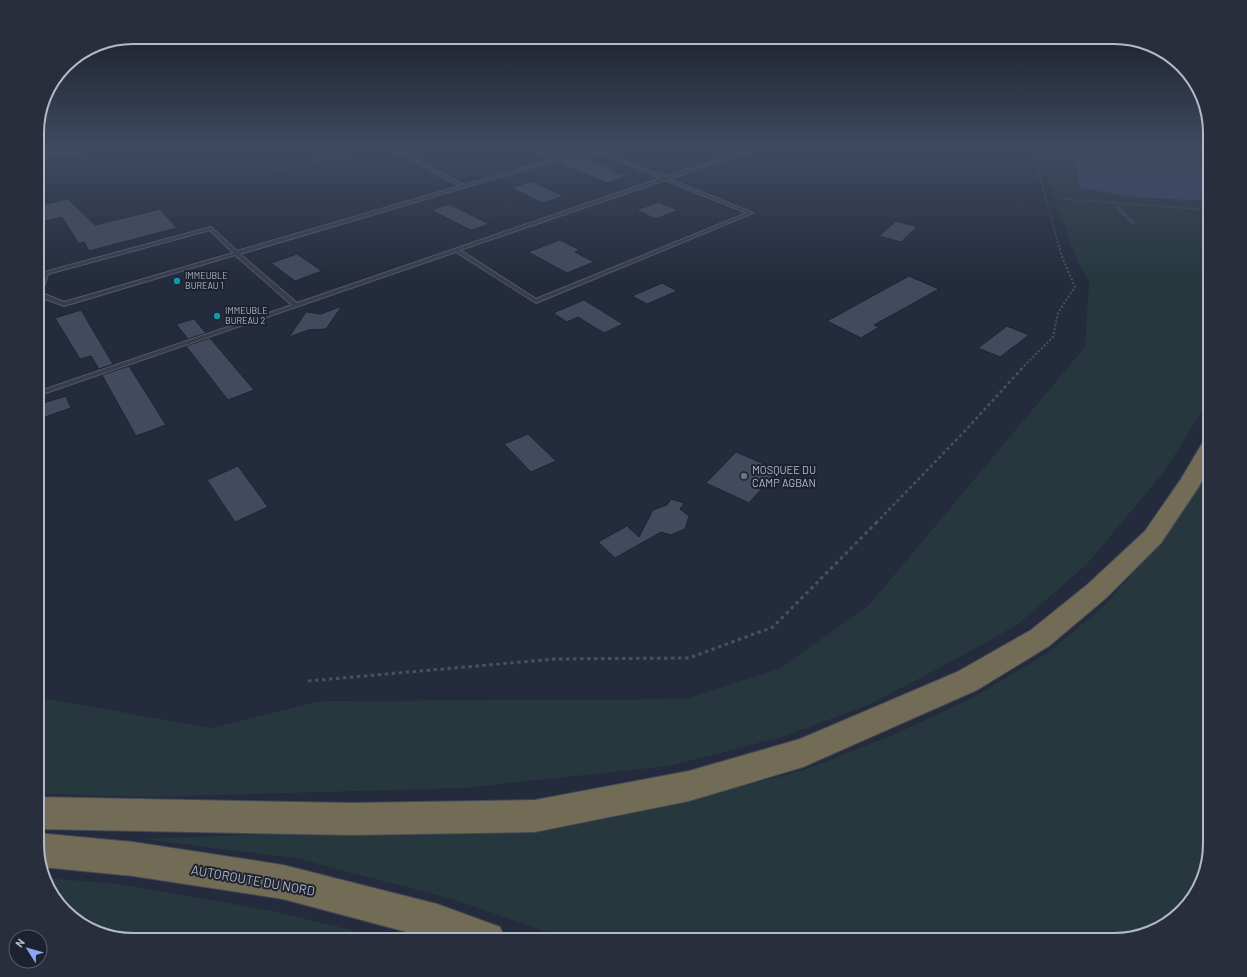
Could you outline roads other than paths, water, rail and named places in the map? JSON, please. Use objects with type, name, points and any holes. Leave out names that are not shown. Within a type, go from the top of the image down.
[{"type":"highway","points":[[44,813],[352,819],[535,816],[689,786],[803,753],[967,681],[1040,638],[1097,591],[1153,537],[1190,483],[1203,460]]},
{"type":"highway","name":"AUTOROUTE DU NORD","points":[[44,851],[133,859],[284,882],[437,922],[468,933]]},
{"type":"lane","points":[[44,296],[64,304],[441,193]]},
{"type":"lane","points":[[44,392],[623,193]]},
{"type":"lane","points":[[456,250],[536,300],[751,213],[701,193]]},
{"type":"lane","points":[[44,278],[46,273],[211,228],[236,253],[296,305]]},
{"type":"water","points":[[1107,193],[1203,193],[1203,201],[1133,197]]},
{"type":"waterway","points":[[1117,207],[1133,223]]},
{"type":"place","name":"IMMEUBLE BUREAU 1","points":[[177,281]]},
{"type":"place","name":"IMMEUBLE BUREAU 2","points":[[217,316]]},
{"type":"place","name":"MOSQUEE DU CAMP AGBAN","points":[[744,476]]}]
